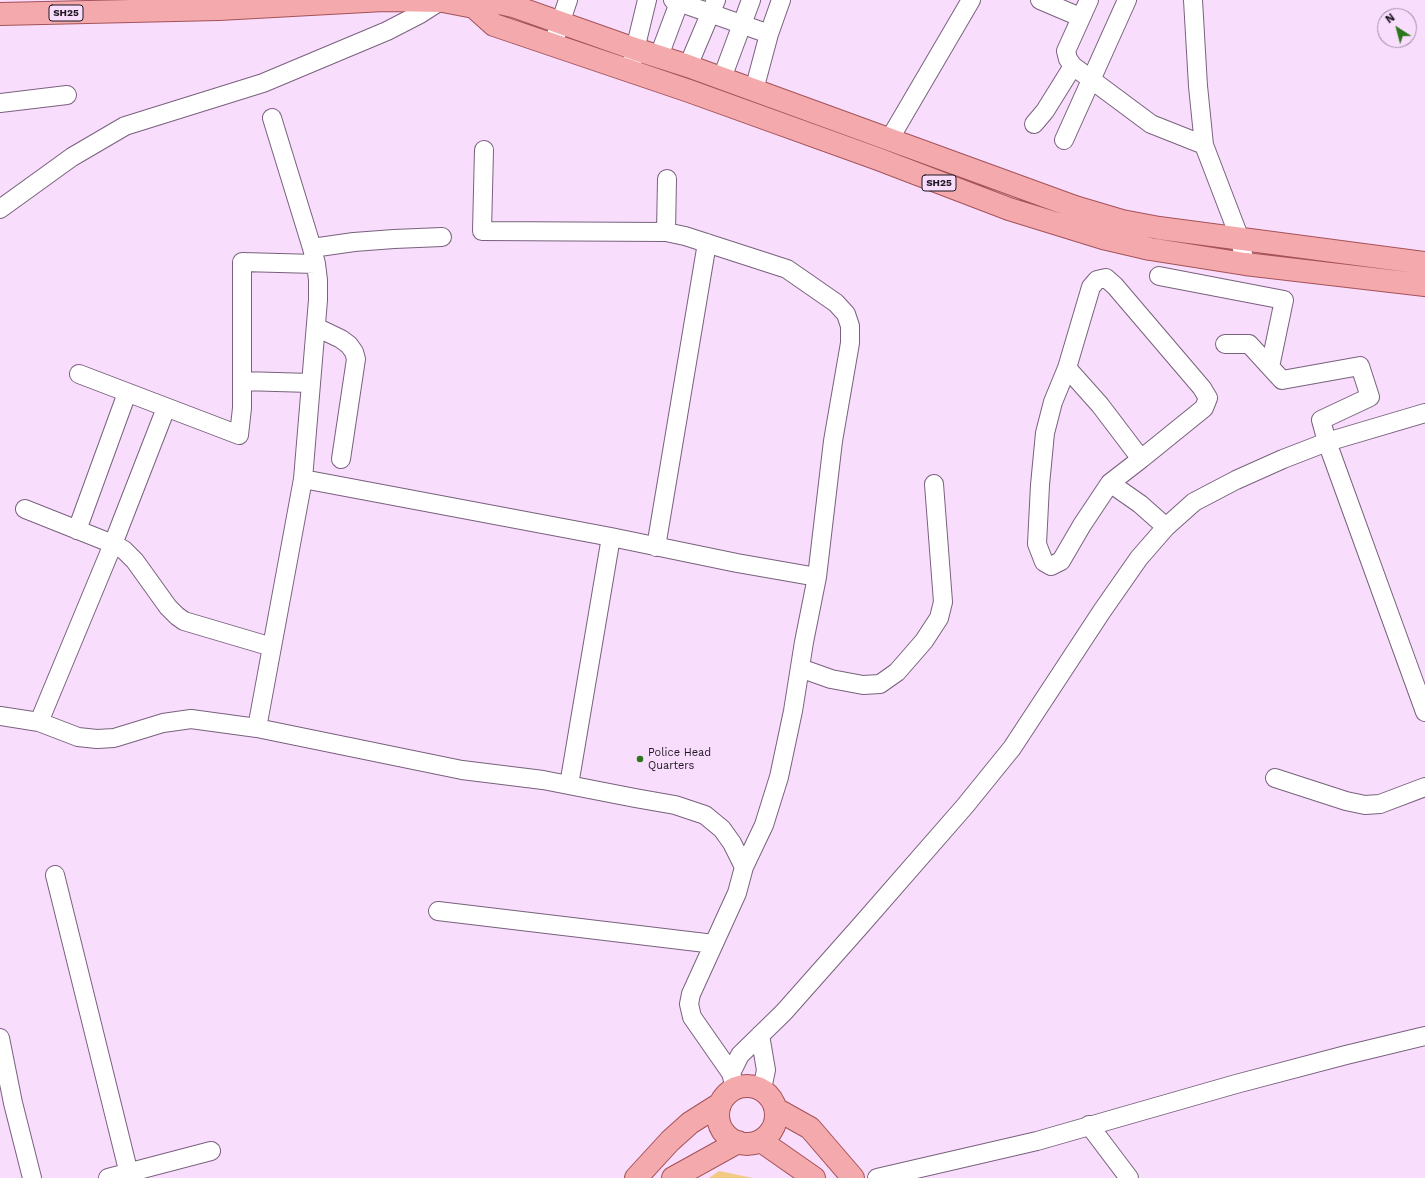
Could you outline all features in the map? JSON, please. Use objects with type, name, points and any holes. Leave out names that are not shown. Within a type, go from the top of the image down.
[{"type":"main road","name":"SH25","points":[[0,14],[219,9],[384,0],[442,0],[474,7],[496,2],[513,6],[634,49],[688,66],[1075,207],[1122,221],[1159,228],[1425,263]]},
{"type":"main road","name":"SH25","points":[[474,7],[494,25],[630,71],[878,160],[1008,209],[1103,238],[1150,249],[1245,264],[1425,285]]},
{"type":"main road","points":[[733,1081],[744,1086],[753,1086],[762,1089],[771,1098],[776,1109],[777,1116],[774,1128],[761,1141],[745,1144],[738,1142],[729,1138],[719,1123],[718,1113],[720,1104],[733,1081]]},
{"type":"main road","points":[[636,1178],[670,1141],[690,1124],[720,1104]]},
{"type":"main road","points":[[776,1109],[810,1128],[853,1178]]},
{"type":"main road","points":[[761,1141],[814,1178]]},
{"type":"main road","points":[[673,1178],[738,1142]]},
{"type":"street","points":[[0,209],[72,157],[125,126],[263,83],[387,31],[420,14],[442,0]]},
{"type":"street","points":[[553,44],[568,0]]},
{"type":"street","points":[[630,71],[634,49],[647,0]]},
{"type":"street","points":[[722,78],[751,0]]},
{"type":"street","points":[[754,90],[769,34],[781,0]]},
{"type":"street","points":[[890,140],[971,0]]},
{"type":"street","points":[[1040,0],[1080,17]]},
{"type":"street","points":[[1089,0],[1080,17],[1066,51],[1068,59],[1073,66],[1150,124],[1204,145]]},
{"type":"street","points":[[1064,140],[1127,0]]},
{"type":"street","points":[[1193,0],[1198,86],[1204,145],[1240,239],[1245,264]]},
{"type":"street","points":[[658,56],[677,1],[714,7],[742,24],[769,34]]},
{"type":"street","points":[[688,66],[714,7]]},
{"type":"street","points":[[1034,124],[1045,111],[1073,66]]},
{"type":"street","points":[[0,103],[67,94]]},
{"type":"street","points":[[257,728],[302,479],[318,293],[314,256],[272,118]]},
{"type":"street","points":[[484,150],[482,231],[666,232],[685,236],[787,269],[836,303],[846,314],[850,326],[850,343],[833,441],[817,576],[793,711],[779,777],[764,826],[744,867],[737,893],[691,994],[689,1004],[692,1017],[733,1081]]},
{"type":"street","points":[[666,232],[667,179]]},
{"type":"street","points":[[79,374],[239,435],[242,408],[242,262],[314,256],[374,241],[442,237]]},
{"type":"street","points":[[656,547],[707,243]]},
{"type":"street","points":[[1159,276],[1284,300],[1270,367]]},
{"type":"street","points":[[1106,278],[1115,286],[1202,388],[1208,398],[1204,408],[1141,459],[1110,483],[1061,561],[1051,566],[1044,562],[1037,544],[1040,485],[1045,433],[1053,402],[1067,368],[1091,287],[1097,280],[1106,278]]},
{"type":"street","points":[[316,327],[342,339],[352,348],[356,359],[341,459]]},
{"type":"street","points":[[1225,344],[1249,344],[1282,380],[1360,366],[1370,397],[1321,420],[1326,442],[1425,712]]},
{"type":"street","points":[[1067,368],[1100,405],[1141,459]]},
{"type":"street","points":[[242,381],[311,383]]},
{"type":"street","points":[[77,530],[127,393]]},
{"type":"street","points":[[39,722],[113,544],[166,408]]},
{"type":"street","points":[[733,1081],[740,1055],[784,1012],[862,924],[965,806],[1012,748],[1139,558],[1166,527],[1194,502],[1282,459],[1326,442],[1425,413]]},
{"type":"street","points":[[302,479],[611,537],[737,563],[817,576]]},
{"type":"street","points":[[1110,483],[1140,504],[1166,527]]},
{"type":"street","points":[[800,668],[831,679],[850,683],[863,685],[880,684],[897,672],[924,640],[939,618],[943,602],[934,484]]},
{"type":"street","points":[[25,509],[113,544],[124,550],[135,561],[168,607],[184,621],[272,647]]},
{"type":"street","points":[[570,785],[611,537]]},
{"type":"street","points":[[0,716],[39,722],[78,736],[97,739],[114,738],[163,723],[191,718],[257,728],[462,770],[543,780],[635,798],[675,804],[705,815],[722,829],[732,843],[744,867]]},
{"type":"street","points":[[1275,778],[1346,801],[1365,805],[1380,804],[1425,787]]},
{"type":"street","points":[[55,875],[129,1175]]},
{"type":"street","points":[[438,911],[714,944]]},
{"type":"street","points":[[760,1035],[766,1070],[762,1089]]},
{"type":"street","points":[[877,1178],[1037,1141],[1236,1084],[1425,1036]]},
{"type":"street","points":[[0,1038],[13,1103],[32,1178]]},
{"type":"street","points":[[1089,1125],[1129,1178]]},
{"type":"street","points":[[108,1178],[129,1175],[211,1151]]},
{"type":"shaded area","points":[[719,1171],[753,1178],[709,1178]]},
{"type":"place","name":"Police Head Quarters","points":[[640,759]]}]
